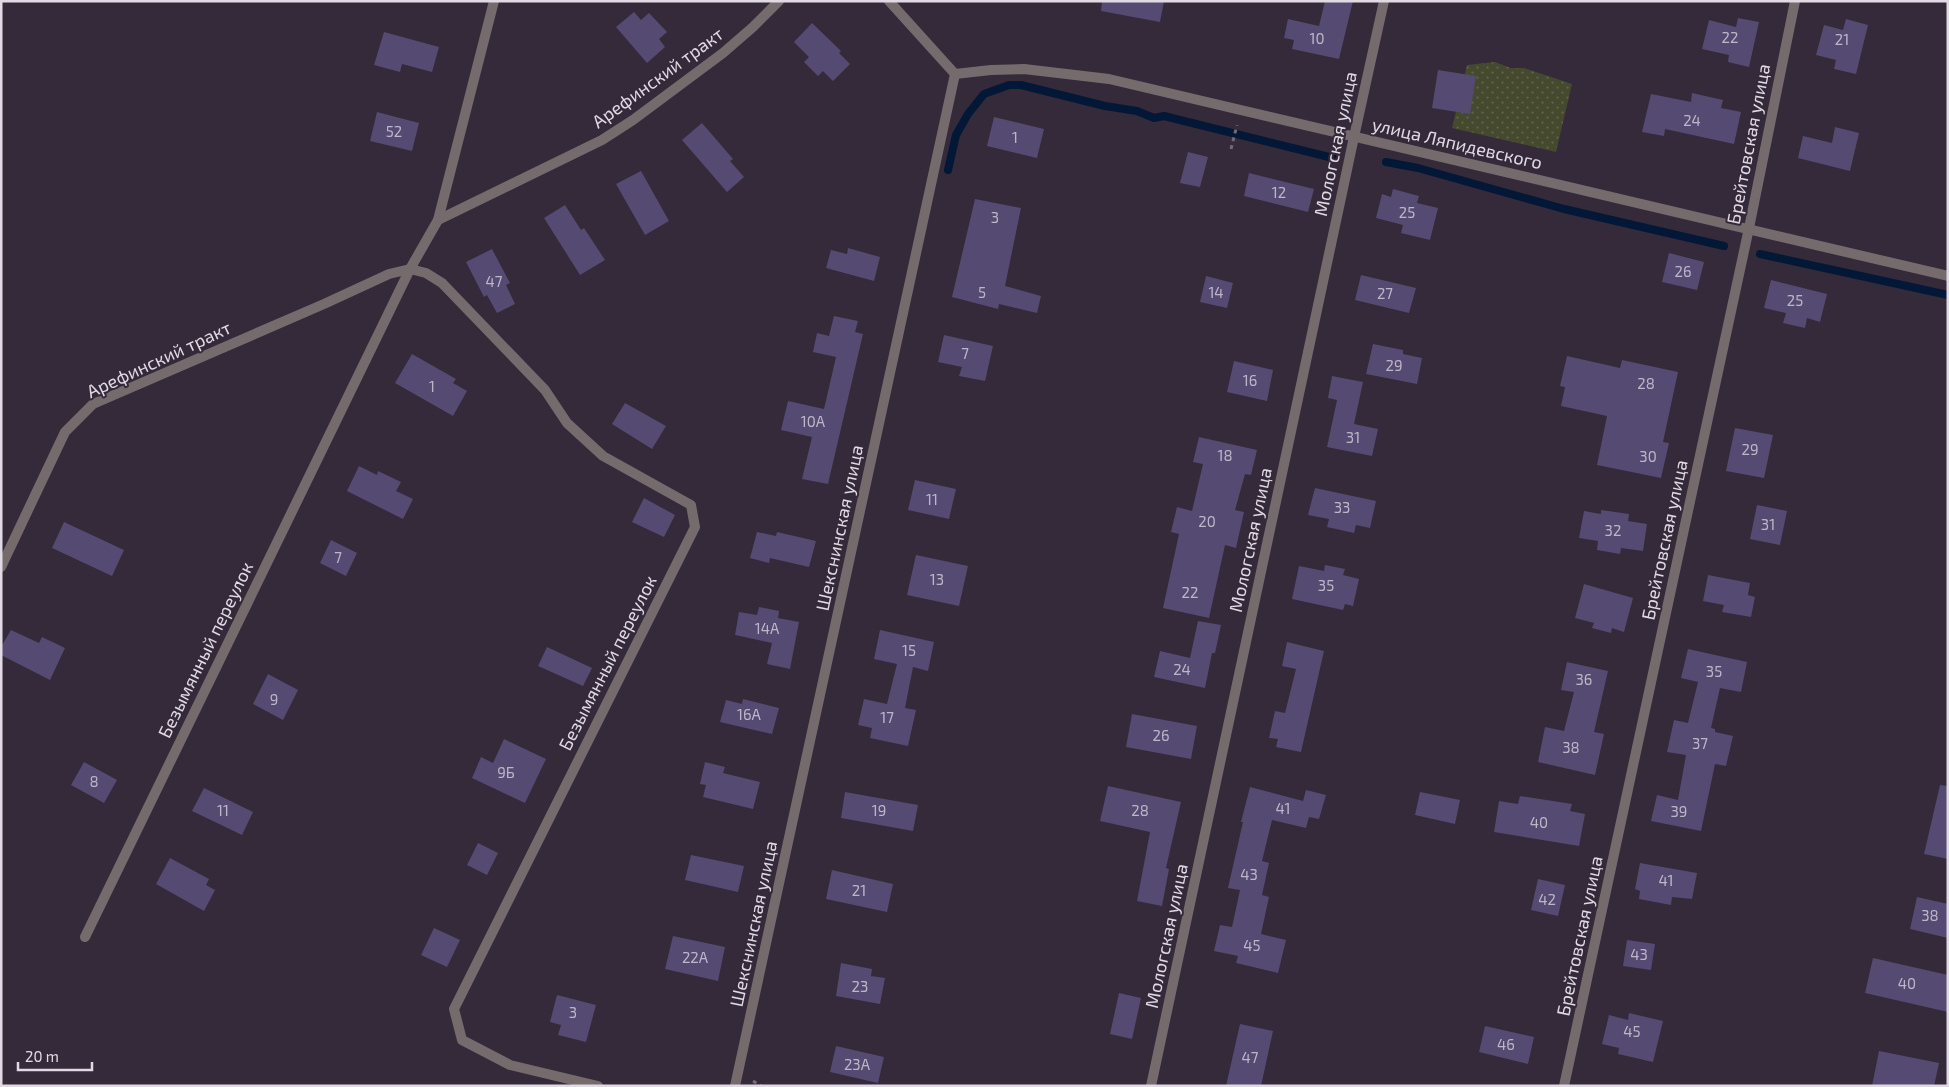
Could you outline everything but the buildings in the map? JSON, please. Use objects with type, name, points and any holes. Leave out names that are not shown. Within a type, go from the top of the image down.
[{"type":"street","name":"Безымянный переулок","points":[[85,937],[410,269],[438,220],[494,1]]},
{"type":"street","name":"Арефинский тракт","points":[[438,220],[602,140],[634,120],[723,53],[779,1]]},
{"type":"street","points":[[890,1],[956,74]]},
{"type":"street","name":"Мологская улица","points":[[1151,1086],[1384,1]]},
{"type":"street","name":"Брейтовская улица","points":[[1564,1086],[1749,228],[1795,1]]},
{"type":"street","name":"улица Ляпидевского","points":[[956,74],[1024,69],[1109,79],[1948,276]]},
{"type":"street","name":"Шекснинская улица","points":[[735,1086],[956,74]]},
{"type":"street","name":"Безымянный переулок","points":[[410,269],[426,273],[442,283],[545,390],[567,423],[603,456],[691,505],[695,527],[454,1009],[462,1040],[510,1065],[598,1086]]},
{"type":"street","name":"Арефинский тракт","points":[[1,568],[65,432],[93,404],[389,274],[410,269]]},
{"type":"path","points":[[1231,149],[1236,129]]},
{"type":"green space","points":[[1495,62],[1511,68],[1524,68],[1572,84],[1556,152],[1452,128],[1467,65]]},
{"type":"waterway","points":[[948,170],[956,135],[968,114],[984,94],[1009,85],[1021,85],[1105,106],[1137,111],[1154,118],[1164,116],[1333,158]]},
{"type":"waterway","points":[[1386,162],[1418,168],[1564,209],[1724,246]]},
{"type":"waterway","points":[[1760,254],[1948,295]]}]
